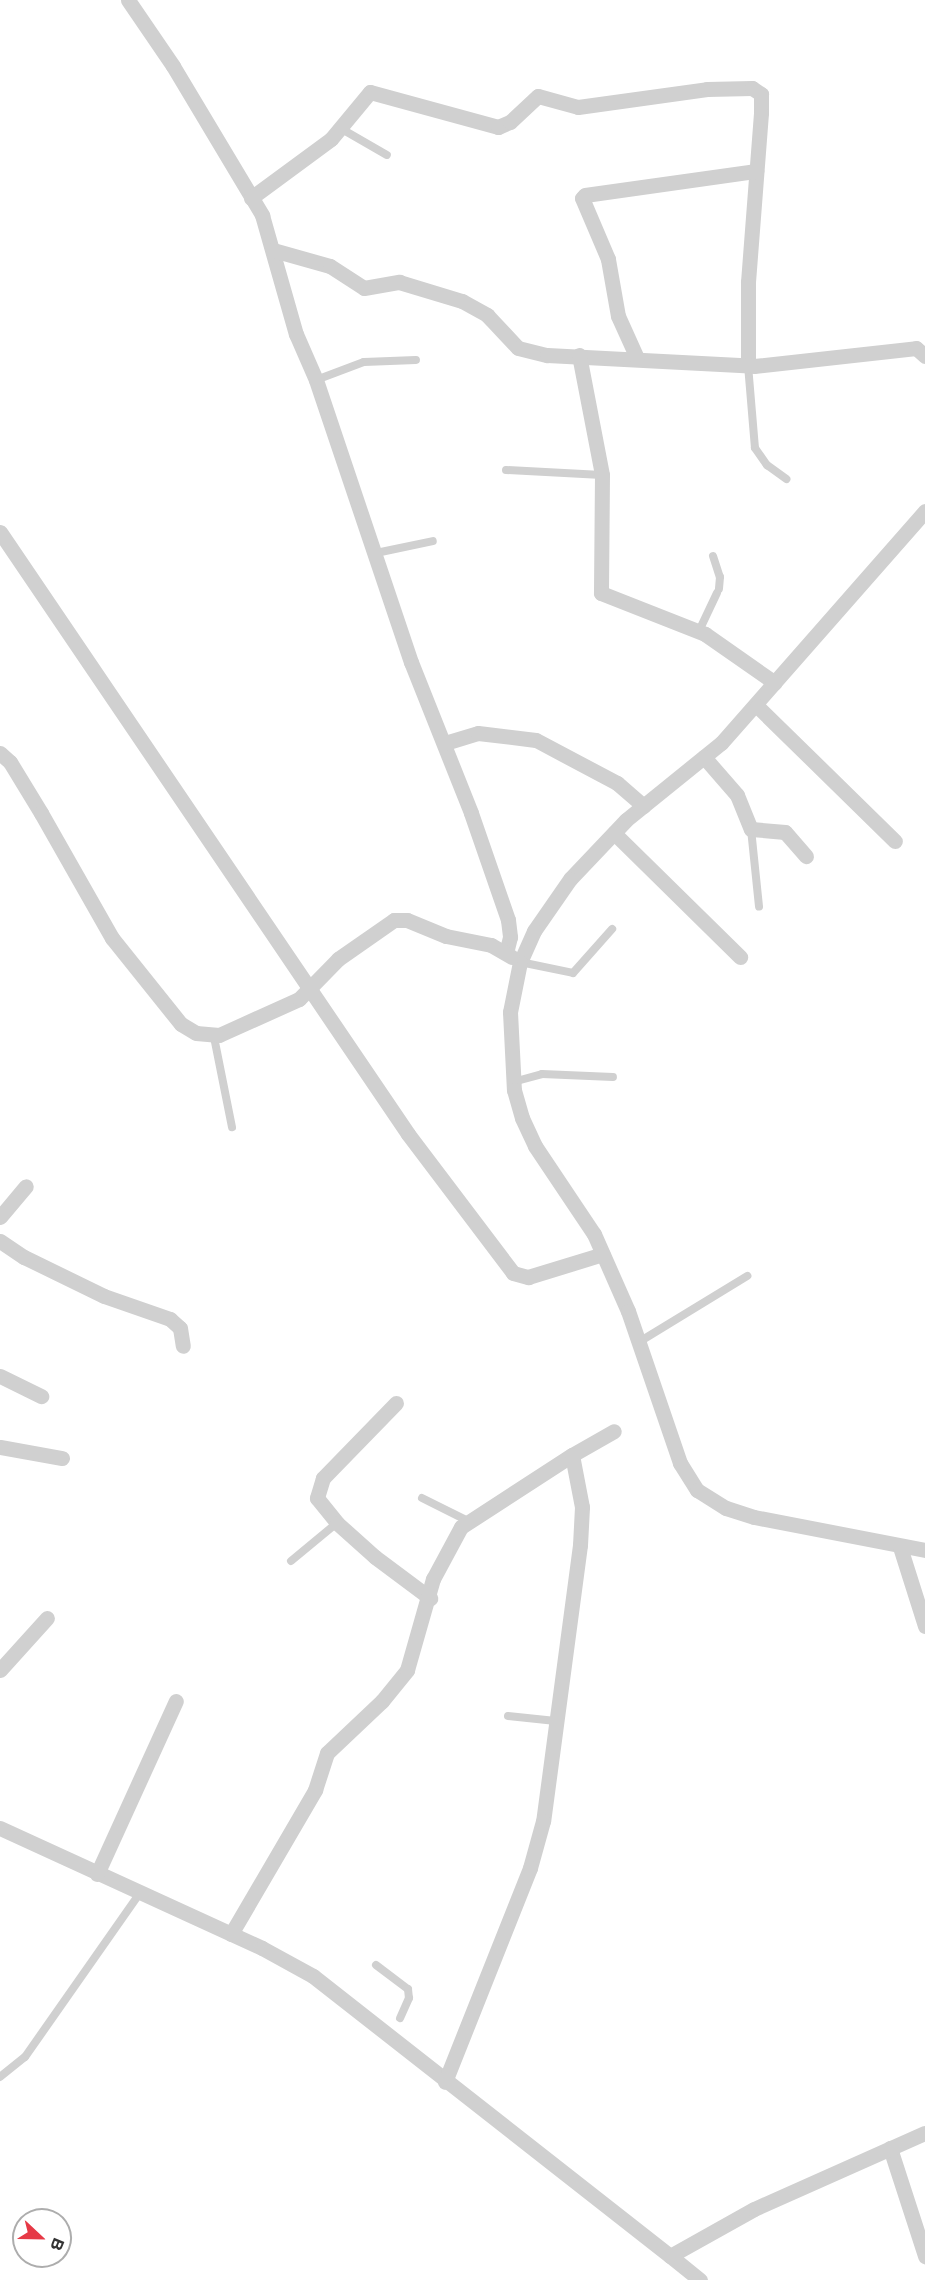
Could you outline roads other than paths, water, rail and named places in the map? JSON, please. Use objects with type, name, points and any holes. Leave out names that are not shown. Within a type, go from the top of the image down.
[{"type":"street","points":[[128,0],[173,66],[262,215],[296,334],[316,380],[411,662],[445,743],[508,920],[510,937],[506,953]]},
{"type":"street","points":[[251,198],[331,139],[370,92],[498,127],[510,122],[538,96],[578,107],[707,89],[752,88],[761,94],[748,282],[748,365]]},
{"type":"street","points":[[637,358],[618,316],[608,259],[582,198],[756,171]]},
{"type":"street","points":[[273,250],[330,266],[364,288],[399,282],[462,301],[487,315],[518,348],[547,355],[748,365],[916,348],[925,356]]},
{"type":"street","points":[[579,355],[602,475],[601,593],[699,631],[775,683]]},
{"type":"street","points":[[925,511],[757,706],[704,757],[643,806],[570,879],[534,931],[520,962],[510,1012],[513,1082],[522,1118],[534,1146],[594,1234],[639,1342],[680,1463],[697,1490],[726,1508],[754,1517],[925,1550]]},
{"type":"street","points":[[0,532],[254,909],[312,989],[408,1134],[513,1273],[528,1277],[603,1254]]},
{"type":"street","points":[[757,706],[895,841]]},
{"type":"street","points":[[445,743],[478,733],[536,740],[617,783],[643,806]]},
{"type":"street","points":[[0,753],[10,762],[41,813],[112,939],[181,1024],[214,1037],[299,999],[312,989],[338,959],[394,920],[407,920],[446,936],[491,945],[520,962]]},
{"type":"street","points":[[704,757],[737,795],[751,829],[785,832],[806,856]]},
{"type":"street","points":[[614,833],[740,957]]},
{"type":"street","points":[[0,1216],[26,1186]]},
{"type":"street","points":[[0,1241],[24,1257],[105,1296],[170,1319],[180,1328],[183,1346]]},
{"type":"street","points":[[0,1376],[41,1396]]},
{"type":"street","points":[[396,1403],[317,1485],[317,1498],[338,1523],[430,1598]]},
{"type":"street","points":[[231,1934],[315,1790],[327,1753],[382,1701],[407,1670],[444,1555],[466,1520],[614,1431]]},
{"type":"street","points":[[0,1447],[62,1458]]},
{"type":"street","points":[[445,2082],[530,1868],[543,1821],[581,1526],[582,1507],[572,1455]]},
{"type":"street","points":[[900,1547],[925,1626]]},
{"type":"street","points":[[0,1670],[47,1618]]},
{"type":"street","points":[[97,1874],[176,1701]]},
{"type":"street","points":[[0,1828],[231,1934],[313,1976],[393,2031],[445,2082],[700,2280]]},
{"type":"street","points":[[670,2256],[754,2209],[925,2133]]},
{"type":"street","points":[[890,2148],[925,2256]]},
{"type":"lane","points":[[340,128],[387,155]]},
{"type":"lane","points":[[316,380],[364,362],[416,360]]},
{"type":"lane","points":[[748,365],[755,448],[767,465],[786,479]]},
{"type":"lane","points":[[506,470],[602,475]]},
{"type":"lane","points":[[376,553],[433,541]]},
{"type":"lane","points":[[699,631],[718,591],[720,577],[712,556]]},
{"type":"lane","points":[[751,829],[759,907]]},
{"type":"lane","points":[[520,962],[573,973],[612,929]]},
{"type":"lane","points":[[214,1037],[232,1127]]},
{"type":"lane","points":[[513,1082],[542,1074],[613,1077]]},
{"type":"lane","points":[[639,1342],[747,1276]]},
{"type":"lane","points":[[422,1498],[466,1520]]},
{"type":"lane","points":[[291,1561],[338,1523]]},
{"type":"lane","points":[[508,1716],[556,1721]]},
{"type":"lane","points":[[0,2077],[32,2049],[140,1893]]},
{"type":"lane","points":[[376,1965],[408,1989],[409,1998],[400,2018]]}]
